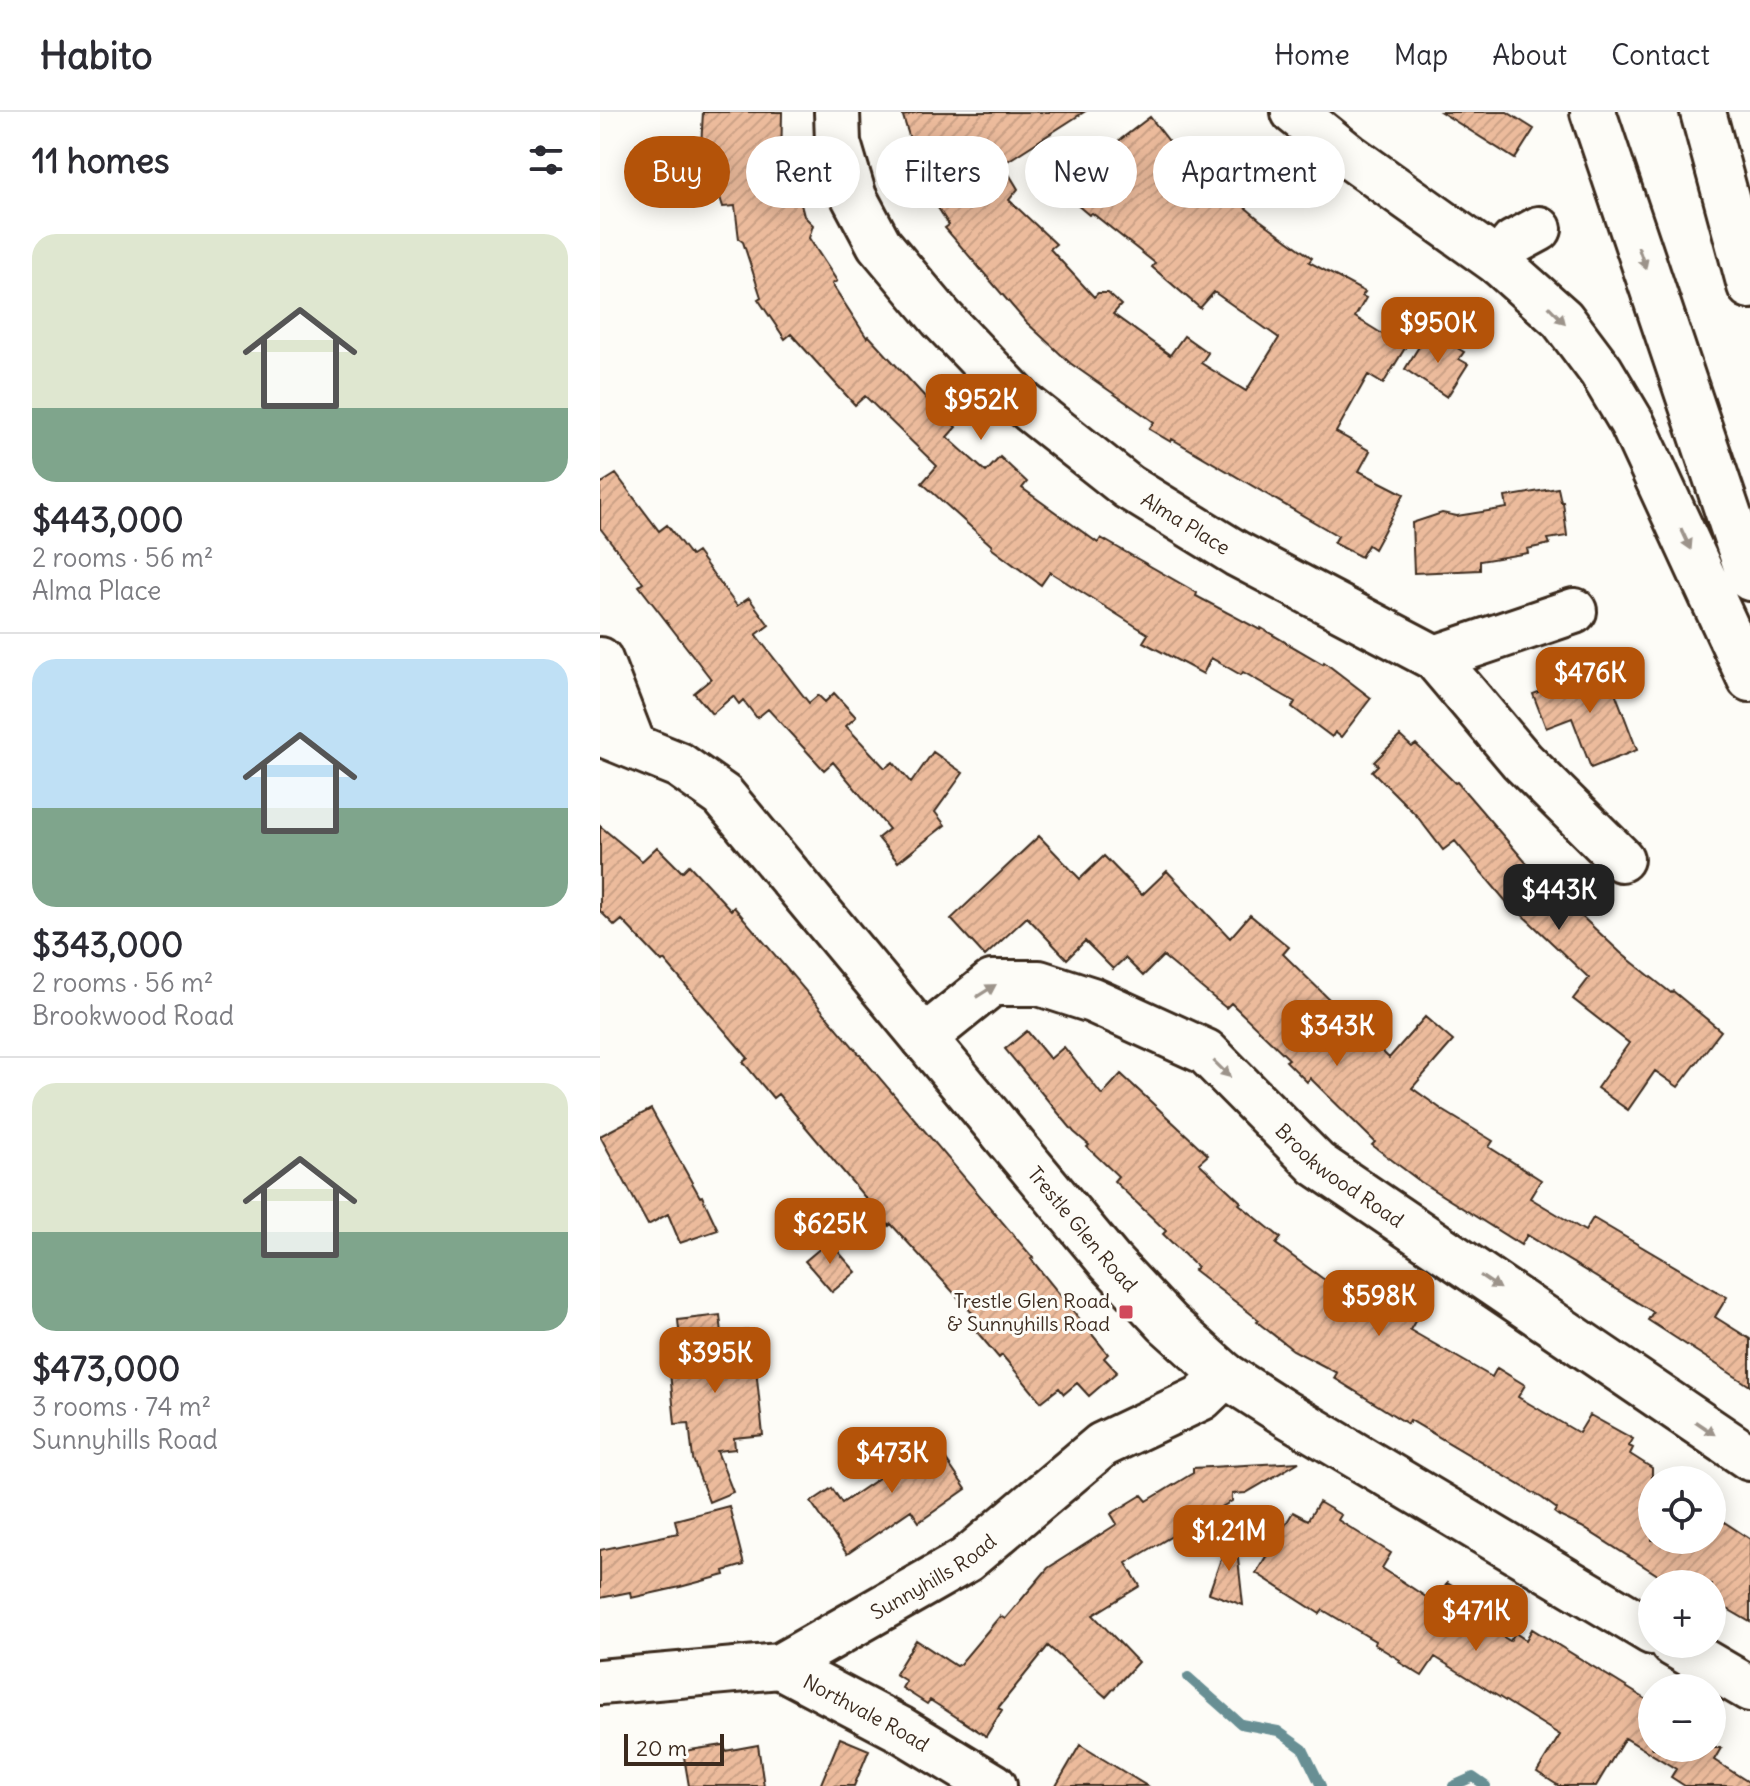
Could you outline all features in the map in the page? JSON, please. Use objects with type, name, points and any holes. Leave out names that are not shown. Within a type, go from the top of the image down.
[{"type":"main road","name":"Alma Place","points":[[837,112],[838,143],[854,197],[879,244],[941,318],[1022,403],[1128,487],[1237,554],[1435,658],[1522,761],[1621,859]]},
{"type":"main road","points":[[1294,112],[1349,156],[1499,263],[1562,319],[1601,371],[1624,410],[1750,679]]},
{"type":"main road","points":[[1593,112],[1750,578]]},
{"type":"main road","points":[[1703,112],[1750,286]]},
{"type":"main road","points":[[1499,263],[1513,243],[1539,229]]},
{"type":"main road","points":[[1435,658],[1574,611]]},
{"type":"main road","points":[[600,660],[617,739]]},
{"type":"main road","name":"Trestle Glen Road","points":[[617,739],[679,765],[723,796],[1110,1262],[1167,1323],[1225,1375],[1298,1422],[1638,1624]]},
{"type":"main road","name":"Brookwood Road","points":[[924,1038],[992,983],[1039,983],[1092,1000],[1206,1052],[1317,1164],[1750,1458]]},
{"type":"main road","name":"Sunnyhills Road","points":[[600,1682],[780,1666],[966,1560],[1102,1445],[1201,1398],[1225,1375]]},
{"type":"main road","points":[[1697,1658],[1750,1689]]},
{"type":"main road","name":"Northvale Road","points":[[780,1666],[900,1729],[994,1786]]},
{"type":"building","points":[[703,112],[782,112],[782,136],[746,136],[746,208],[802,208],[804,216],[813,225],[809,238],[837,281],[832,284],[867,338],[869,336],[956,427],[947,437],[986,472],[1000,457],[1027,482],[1022,488],[1098,543],[1101,538],[1197,593],[1196,596],[1324,662],[1371,698],[1341,737],[1335,732],[1332,737],[1292,707],[1295,702],[1243,672],[1241,675],[1211,658],[1203,674],[1143,642],[1148,634],[1050,572],[1041,585],[991,548],[922,483],[937,466],[865,396],[855,405],[791,334],[785,339],[758,299],[761,297],[743,242],[739,239],[735,206],[730,206],[730,136],[702,136]]},
{"type":"building","points":[[918,112],[1084,112],[1047,136],[1025,136],[1025,150],[1009,160],[1009,136],[909,136],[903,116]]},
{"type":"building","points":[[1441,112],[1507,112],[1534,129],[1515,159]]},
{"type":"building","points":[[1150,117],[1165,136],[1153,136],[1153,208],[1246,208],[1312,258],[1309,262],[1365,292],[1362,296],[1366,298],[1355,317],[1405,348],[1383,384],[1368,375],[1336,432],[1370,451],[1359,471],[1404,494],[1374,549],[1368,545],[1361,557],[1334,543],[1338,536],[1172,439],[1171,442],[1149,429],[1154,422],[1070,363],[1026,322],[945,228],[949,225],[938,208],[1009,208],[1009,200],[1056,244],[1050,249],[1094,297],[1098,293],[1108,293],[1121,305],[1113,314],[1170,355],[1184,336],[1208,353],[1201,363],[1246,391],[1279,338],[1214,292],[1200,308],[1152,267],[1155,263],[1092,213],[1089,215],[1081,208],[1137,208],[1137,136],[1125,136]]},
{"type":"building","points":[[1009,174],[1018,189],[1009,200]]},
{"type":"building","points":[[1425,337],[1437,345],[1442,339],[1464,352],[1459,359],[1468,364],[1447,397],[1405,369]]},
{"type":"building","points":[[616,474],[659,531],[667,525],[691,556],[697,552],[737,606],[749,598],[769,625],[756,635],[809,703],[818,695],[825,702],[834,693],[856,717],[846,726],[885,768],[893,762],[911,783],[933,752],[963,773],[935,812],[945,825],[898,862],[878,838],[889,829],[833,762],[824,770],[768,709],[757,718],[743,700],[739,704],[733,696],[712,714],[694,693],[711,679],[639,586],[643,583],[600,528],[600,484]]},
{"type":"building","points":[[1558,488],[1567,536],[1548,539],[1550,544],[1527,549],[1528,553],[1480,561],[1480,570],[1414,573],[1412,523],[1442,513],[1457,516],[1507,508],[1505,497]]},
{"type":"building","points":[[1605,666],[1637,750],[1591,768],[1572,718],[1546,728],[1533,694]]},
{"type":"building","points":[[1400,736],[1412,747],[1416,744],[1457,782],[1558,900],[1561,897],[1622,954],[1721,1031],[1678,1087],[1655,1071],[1628,1110],[1597,1088],[1629,1043],[1573,999],[1589,978],[1517,910],[1515,912],[1455,841],[1443,850],[1416,815],[1372,771],[1378,765],[1374,762]]},
{"type":"building","points":[[600,826],[642,861],[657,847],[682,872],[689,865],[731,910],[734,907],[1033,1258],[1108,1354],[1104,1358],[1117,1372],[1089,1396],[1077,1383],[1064,1394],[1059,1388],[1041,1402],[1002,1355],[999,1358],[977,1332],[984,1326],[891,1224],[889,1226],[778,1094],[773,1098],[743,1062],[748,1058],[664,960],[662,962],[622,920],[615,926],[600,911]]},
{"type":"building","points":[[1039,836],[1080,879],[1104,856],[1142,895],[1167,871],[1230,938],[1250,915],[1289,947],[1283,954],[1389,1058],[1425,1017],[1453,1041],[1412,1088],[1493,1141],[1489,1147],[1541,1180],[1530,1198],[1585,1231],[1593,1218],[1727,1297],[1715,1317],[1750,1339],[1750,1386],[1648,1320],[1653,1312],[1527,1235],[1521,1245],[1421,1182],[1372,1145],[1375,1142],[1310,1078],[1307,1082],[1286,1061],[1289,1059],[1231,1003],[1226,1008],[1163,956],[1143,976],[1125,958],[1113,969],[1085,941],[1067,959],[1027,917],[985,956],[951,919]]},
{"type":"building","points":[[1027,1031],[1050,1059],[1064,1047],[1102,1095],[1121,1074],[1208,1155],[1199,1163],[1241,1202],[1239,1204],[1281,1238],[1276,1244],[1322,1278],[1378,1310],[1390,1292],[1421,1311],[1410,1330],[1492,1377],[1497,1368],[1525,1385],[1518,1397],[1579,1433],[1590,1415],[1633,1439],[1629,1446],[1633,1448],[1630,1454],[1649,1466],[1638,1466],[1638,1554],[1726,1554],[1726,1523],[1750,1539],[1750,1622],[1726,1608],[1726,1570],[1650,1570],[1559,1516],[1555,1513],[1557,1509],[1542,1498],[1410,1420],[1408,1424],[1334,1378],[1337,1373],[1293,1350],[1194,1270],[1197,1267],[1163,1234],[1166,1231],[1114,1181],[1118,1176],[1087,1147],[1089,1145],[1074,1132],[1005,1049]]},
{"type":"building","points":[[651,1109],[702,1196],[718,1230],[680,1243],[668,1214],[648,1225],[600,1136]]},
{"type":"building","points":[[829,1241],[856,1272],[832,1292],[805,1261]]},
{"type":"building","points":[[720,1315],[722,1333],[752,1330],[763,1435],[734,1438],[735,1449],[717,1451],[733,1492],[709,1502],[693,1459],[689,1423],[675,1424],[669,1362],[682,1361],[678,1320]]},
{"type":"building","points":[[928,1434],[966,1489],[919,1522],[911,1510],[847,1554],[811,1502],[832,1488],[842,1503],[886,1473],[881,1466]]},
{"type":"building","points":[[1299,1462],[1246,1493],[1232,1494],[1232,1501],[1126,1563],[1140,1586],[1093,1615],[1138,1662],[1106,1697],[1048,1646],[998,1708],[1002,1710],[986,1736],[930,1700],[927,1704],[902,1688],[906,1681],[895,1674],[916,1640],[956,1666],[960,1664],[1000,1616],[1005,1619],[1048,1568],[1117,1524],[1111,1514],[1142,1495],[1147,1501],[1193,1473],[1193,1468]]},
{"type":"building","points":[[1319,1502],[1341,1515],[1338,1520],[1391,1553],[1382,1568],[1429,1599],[1433,1591],[1440,1596],[1447,1583],[1471,1598],[1462,1612],[1510,1641],[1515,1633],[1526,1640],[1532,1629],[1638,1694],[1638,1746],[1625,1738],[1596,1786],[1559,1786],[1537,1772],[1560,1735],[1435,1657],[1422,1676],[1374,1644],[1375,1641],[1323,1610],[1320,1614],[1256,1573],[1293,1512],[1308,1520]]},
{"type":"building","points":[[729,1506],[744,1565],[724,1571],[725,1575],[680,1587],[631,1598],[630,1592],[600,1598],[600,1550],[678,1533],[675,1520]]},
{"type":"building","points":[[1234,1522],[1243,1605],[1209,1593]]},
{"type":"building","points":[[840,1738],[869,1750],[854,1786],[820,1786]]},
{"type":"building","points":[[724,1745],[725,1751],[758,1745],[764,1786],[689,1786],[683,1751]]},
{"type":"building","points":[[1080,1745],[1147,1786],[1056,1786]]},
{"type":"building","points":[[1664,1762],[1717,1762],[1750,1783],[1750,1786],[1685,1786],[1671,1777],[1676,1769]]},
{"type":"waterway","points":[[1188,1677],[1241,1724],[1278,1731],[1303,1749],[1321,1786]]},
{"type":"waterway","points":[[1453,1786],[1473,1777],[1486,1786]]},
{"type":"place","name":"Trestle Glen Road & Sunnyhills Road","points":[[1126,1312]]}]
